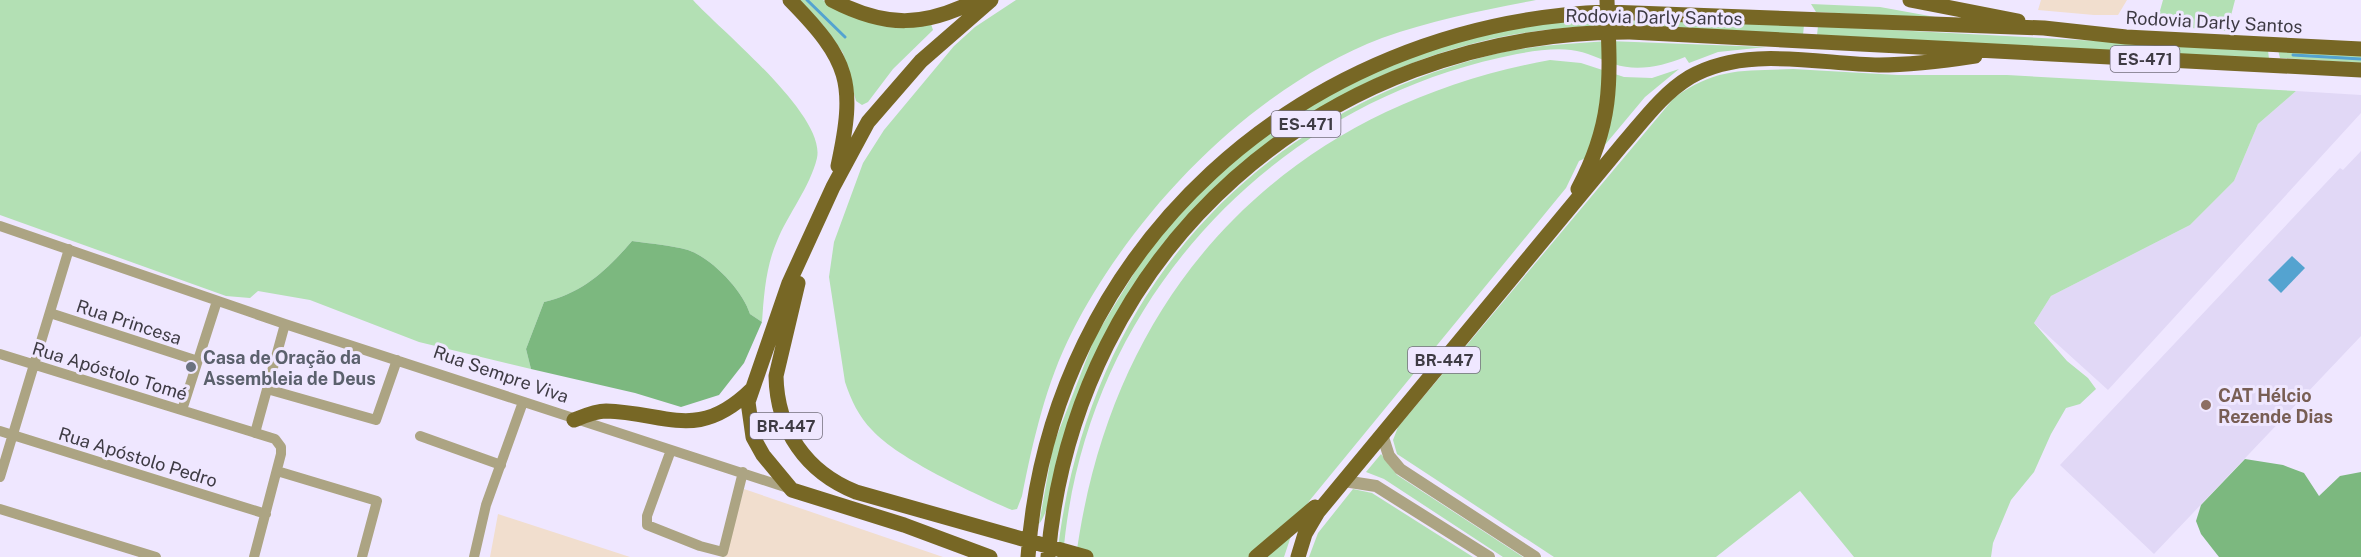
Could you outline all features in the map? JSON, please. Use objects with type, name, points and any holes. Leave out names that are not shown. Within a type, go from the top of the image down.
[{"type":"main road","name":"BR-447","points":[[790,0],[833,48],[848,90],[847,119],[833,187]]},
{"type":"main road","points":[[832,0],[869,15],[909,21],[928,20],[945,15],[977,0]]},
{"type":"main road","name":"BR-447","points":[[792,490],[763,455],[753,437],[748,402],[806,244],[868,122],[921,61],[991,0]]},
{"type":"main road","name":"BR-447","points":[[1256,557],[1344,481],[1544,239],[1574,196],[1603,130],[1609,90],[1607,0]]},
{"type":"main road","points":[[1910,0],[2000,16],[2044,28]]},
{"type":"main road","name":"Rodovia Darly Santos","points":[[1028,557],[1037,491],[1054,422],[1090,334],[1126,273],[1169,216],[1219,165],[1274,121],[1334,83],[1377,62],[1443,38],[1489,26],[1560,15],[1660,13],[2044,28],[2126,37],[2361,49]]},
{"type":"main road","name":"Rodovia Darly Santos","points":[[1048,557],[1061,472],[1081,406],[1108,343],[1143,284],[1184,230],[1232,180],[1286,137],[1344,101],[1406,72],[1472,51],[1528,39],[1585,33],[1676,33],[2361,70]]},
{"type":"main road","points":[[1544,239],[1662,98],[1681,83],[1703,71],[1742,60],[1882,65],[1931,62],[2004,51]]},
{"type":"main road","name":"BR-447","points":[[806,244],[776,376],[780,407],[791,437],[814,467],[839,485],[856,492],[1086,557]]},
{"type":"main road","points":[[574,420],[604,411],[672,422],[709,418],[727,410],[752,389]]},
{"type":"main road","points":[[1298,557],[1308,526],[1344,481]]},
{"type":"main road","name":"Rua Sempre Viva","points":[[792,490],[904,525],[990,557]]},
{"type":"street","name":"Rua Sempre Viva","points":[[0,226],[285,324],[574,420],[743,472],[792,490]]},
{"type":"street","points":[[0,477],[69,249]]},
{"type":"street","points":[[182,410],[217,301]]},
{"type":"street","name":"Rua Princesa","points":[[50,313],[198,361]]},
{"type":"street","points":[[255,433],[285,324]]},
{"type":"street","name":"Rua Apóstolo Tomé","points":[[0,354],[270,437],[278,443],[281,454],[278,471]]},
{"type":"street","points":[[267,390],[376,420],[397,360]]},
{"type":"street","points":[[474,557],[486,505],[524,402]]},
{"type":"street","name":"Rua Apóstolo Pedro","points":[[0,431],[266,514]]},
{"type":"street","points":[[1382,434],[1389,456],[1400,469],[1535,557]]},
{"type":"street","points":[[420,436],[501,465]]},
{"type":"street","points":[[671,450],[647,516],[647,525],[700,546],[723,552],[743,472]]},
{"type":"street","points":[[254,557],[278,471],[377,501],[362,557]]},
{"type":"street","points":[[1344,481],[1376,486],[1489,557]]},
{"type":"street","points":[[0,509],[156,557]]},
{"type":"shaded area","points":[[2041,0],[2127,0],[2118,15],[2094,15],[2038,10]]},
{"type":"shaded area","points":[[2296,91],[2361,95],[2361,113],[2108,390],[2034,323],[2051,296],[2190,225],[2234,181],[2258,124]]},
{"type":"shaded area","name":"CAT Hélcio Rezende Dias","points":[[2361,151],[2361,336],[2154,554],[2060,465],[2340,168],[2343,170]]},
{"type":"shaded area","points":[[744,489],[943,557],[725,557]]},
{"type":"shaded area","points":[[498,514],[630,557],[490,557]]},
{"type":"green space","points":[[0,0],[693,0],[769,74],[789,97],[815,140],[817,158],[814,169],[773,251],[766,280],[762,322],[750,314],[734,286],[707,260],[688,250],[632,241],[593,279],[571,293],[544,302],[526,349],[531,369],[419,342],[310,300],[258,291],[250,298],[226,296],[0,215]]},
{"type":"green space","points":[[799,0],[823,0],[837,8],[931,24],[933,30],[893,69],[868,102],[862,105],[856,101],[843,53],[823,25]]},
{"type":"green space","points":[[1016,0],[1536,0],[1420,26],[1382,38],[1334,60],[1288,87],[1244,120],[1202,158],[1163,198],[1128,241],[1098,286],[1072,332],[1048,392],[1022,496],[1017,509],[1012,510],[918,464],[884,441],[863,420],[845,382],[829,277],[834,242],[863,163],[884,130],[954,46],[975,27]]},
{"type":"green space","points":[[2163,0],[2235,0],[2227,31],[2156,25]]},
{"type":"green space","points":[[1811,4],[1880,7],[1946,19],[1816,12]]},
{"type":"green space","points":[[1584,18],[1804,25],[1803,35],[1684,28],[1594,26],[1495,38],[1428,57],[1364,84],[1303,119],[1248,160],[1197,207],[1152,261],[1114,319],[1077,399],[1064,437],[1047,506],[1039,524],[1053,446],[1095,337],[1144,257],[1189,202],[1258,139],[1358,77],[1468,36]]},
{"type":"green space","points":[[1818,26],[2268,50],[2269,59],[1817,35]]},
{"type":"green space","points":[[1608,41],[1766,47],[1718,52],[1689,63],[1685,57],[1641,68],[1614,64],[1571,50],[1517,54],[1427,79],[1345,117],[1270,168],[1205,229],[1150,300],[1108,379],[1078,465],[1063,557],[1057,557],[1074,465],[1102,380],[1142,303],[1193,234],[1254,173],[1325,123],[1406,83],[1509,51]]},
{"type":"green space","points":[[2278,50],[2361,55],[2361,63],[2280,58]]},
{"type":"green space","points":[[1550,60],[1581,63],[1624,77],[1652,78],[1679,69],[1645,97],[1599,152],[1579,161],[1566,188],[1310,500],[1296,521],[1284,557],[1076,557],[1096,461],[1128,373],[1172,295],[1227,226],[1293,168],[1369,121],[1455,84]]},
{"type":"green space","points":[[1793,69],[1898,75],[2007,75],[2296,91],[2258,124],[2234,181],[2190,225],[2051,296],[2034,323],[2067,361],[2088,378],[2096,389],[2080,404],[2066,408],[2034,472],[2011,500],[1993,543],[1991,557],[1854,557],[1800,491],[1716,557],[1554,557],[1397,454],[1393,440],[1398,427],[1674,98],[1689,88],[1717,76],[1744,71]]},
{"type":"green space","points":[[632,241],[688,250],[707,260],[734,286],[750,314],[762,322],[744,363],[719,395],[681,407],[635,393],[531,369],[526,349],[544,302],[571,293],[593,279]]},
{"type":"green space","points":[[1381,454],[1397,475],[1523,557],[1503,557],[1384,479],[1366,472]]},
{"type":"green space","points":[[2245,459],[2283,465],[2304,473],[2319,496],[2340,476],[2361,472],[2361,557],[2219,557],[2201,534],[2196,521],[2201,505]]},
{"type":"green space","points":[[1353,489],[1372,493],[1473,557],[1309,557],[1318,533]]},
{"type":"water","points":[[2292,256],[2305,268],[2281,293],[2268,280]]},
{"type":"waterway","points":[[807,0],[845,37]]},
{"type":"waterway","points":[[2293,55],[2361,59]]},
{"type":"place","name":"Casa de Oração da Assembleia de Deus","points":[[191,367]]},
{"type":"place","name":"CAT Hélcio Rezende Dias","points":[[2206,405]]}]
